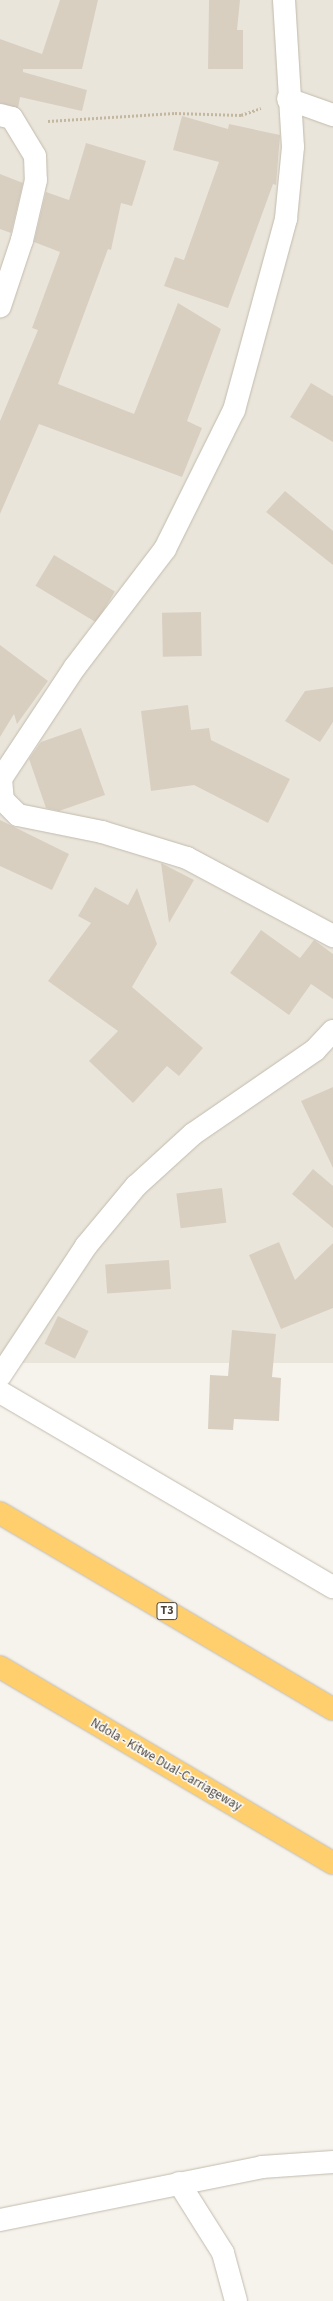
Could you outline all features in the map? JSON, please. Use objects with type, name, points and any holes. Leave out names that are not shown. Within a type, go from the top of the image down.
[{"type":"highway","name":"T3","points":[[0,1513],[333,1709]]},
{"type":"highway","name":"Ndola - Kitwe Dual-Carriageway","points":[[0,1667],[333,1863]]},
{"type":"street","points":[[284,0],[288,99],[293,147],[286,219],[234,410],[165,549],[75,667],[1,779],[3,800],[18,815],[102,832],[188,858],[333,936]]},
{"type":"street","points":[[288,99],[333,115]]},
{"type":"street","points":[[0,306],[22,240],[36,180],[35,156],[6,116]]},
{"type":"street","points":[[0,1376],[86,1246],[136,1186],[193,1134],[315,1050],[333,1031]]},
{"type":"street","points":[[0,1392],[333,1586]]},
{"type":"street","points":[[0,2220],[179,2182],[262,2167],[333,2162]]},
{"type":"street","points":[[179,2182],[223,2253],[236,2301]]},
{"type":"path","points":[[6,116],[65,122],[175,113],[242,114],[288,99]]},
{"type":"shaded area","points":[[0,0],[333,0],[333,1363],[0,1363]]},
{"type":"building","points":[[60,0],[98,0],[82,69],[23,69],[23,72],[87,90],[82,111],[20,97],[18,108],[0,103],[0,39],[42,54]]},
{"type":"building","points":[[209,0],[240,0],[237,30],[243,30],[243,69],[208,69]]},
{"type":"building","points":[[182,116],[228,129],[229,124],[280,135],[276,185],[273,184],[228,308],[164,286],[175,257],[184,260],[219,162],[173,150]]},
{"type":"building","points":[[86,143],[146,161],[132,206],[121,203],[111,250],[108,249],[58,384],[134,414],[178,303],[221,329],[187,421],[202,428],[182,477],[39,424],[0,514],[0,421],[38,330],[32,328],[60,252],[34,242],[46,192],[69,200]]},
{"type":"building","points":[[0,174],[23,183],[11,233],[0,229]]},
{"type":"building","points":[[311,383],[333,396],[333,442],[290,417]]},
{"type":"building","points":[[285,491],[333,531],[333,565],[266,512]]},
{"type":"building","points":[[54,555],[115,592],[96,622],[35,586]]},
{"type":"building","points":[[201,612],[202,656],[163,657],[162,613]]},
{"type":"building","points":[[0,645],[48,681],[17,724],[14,714],[0,737]]},
{"type":"building","points":[[333,687],[333,722],[320,742],[285,721],[305,691]]},
{"type":"building","points":[[188,705],[191,730],[209,728],[211,740],[290,779],[268,823],[194,785],[151,791],[141,711]]},
{"type":"building","points":[[81,728],[105,795],[59,811],[46,808],[29,759],[41,742]]},
{"type":"building","points":[[0,820],[69,854],[52,890],[0,866]]},
{"type":"building","points":[[161,863],[194,880],[169,923]]},
{"type":"building","points":[[95,887],[128,905],[137,888],[157,944],[132,987],[203,1048],[179,1076],[167,1066],[133,1103],[89,1061],[118,1031],[48,981],[91,923],[78,916]]},
{"type":"building","points":[[261,930],[300,958],[314,940],[333,954],[333,999],[311,984],[289,1015],[230,973]]},
{"type":"building","points":[[333,1087],[333,1168],[301,1101]]},
{"type":"building","points":[[313,1169],[333,1186],[333,1228],[292,1194]]},
{"type":"building","points":[[222,1188],[226,1223],[181,1228],[176,1194]]},
{"type":"building","points":[[279,1242],[295,1280],[333,1243],[333,1308],[281,1329],[249,1255]]},
{"type":"building","points":[[169,1260],[171,1289],[107,1293],[105,1264]]},
{"type":"building","points":[[58,1316],[89,1331],[75,1359],[44,1344]]},
{"type":"building","points":[[232,1330],[276,1334],[272,1377],[281,1378],[279,1421],[234,1419],[233,1430],[208,1429],[210,1375],[228,1376]]}]
